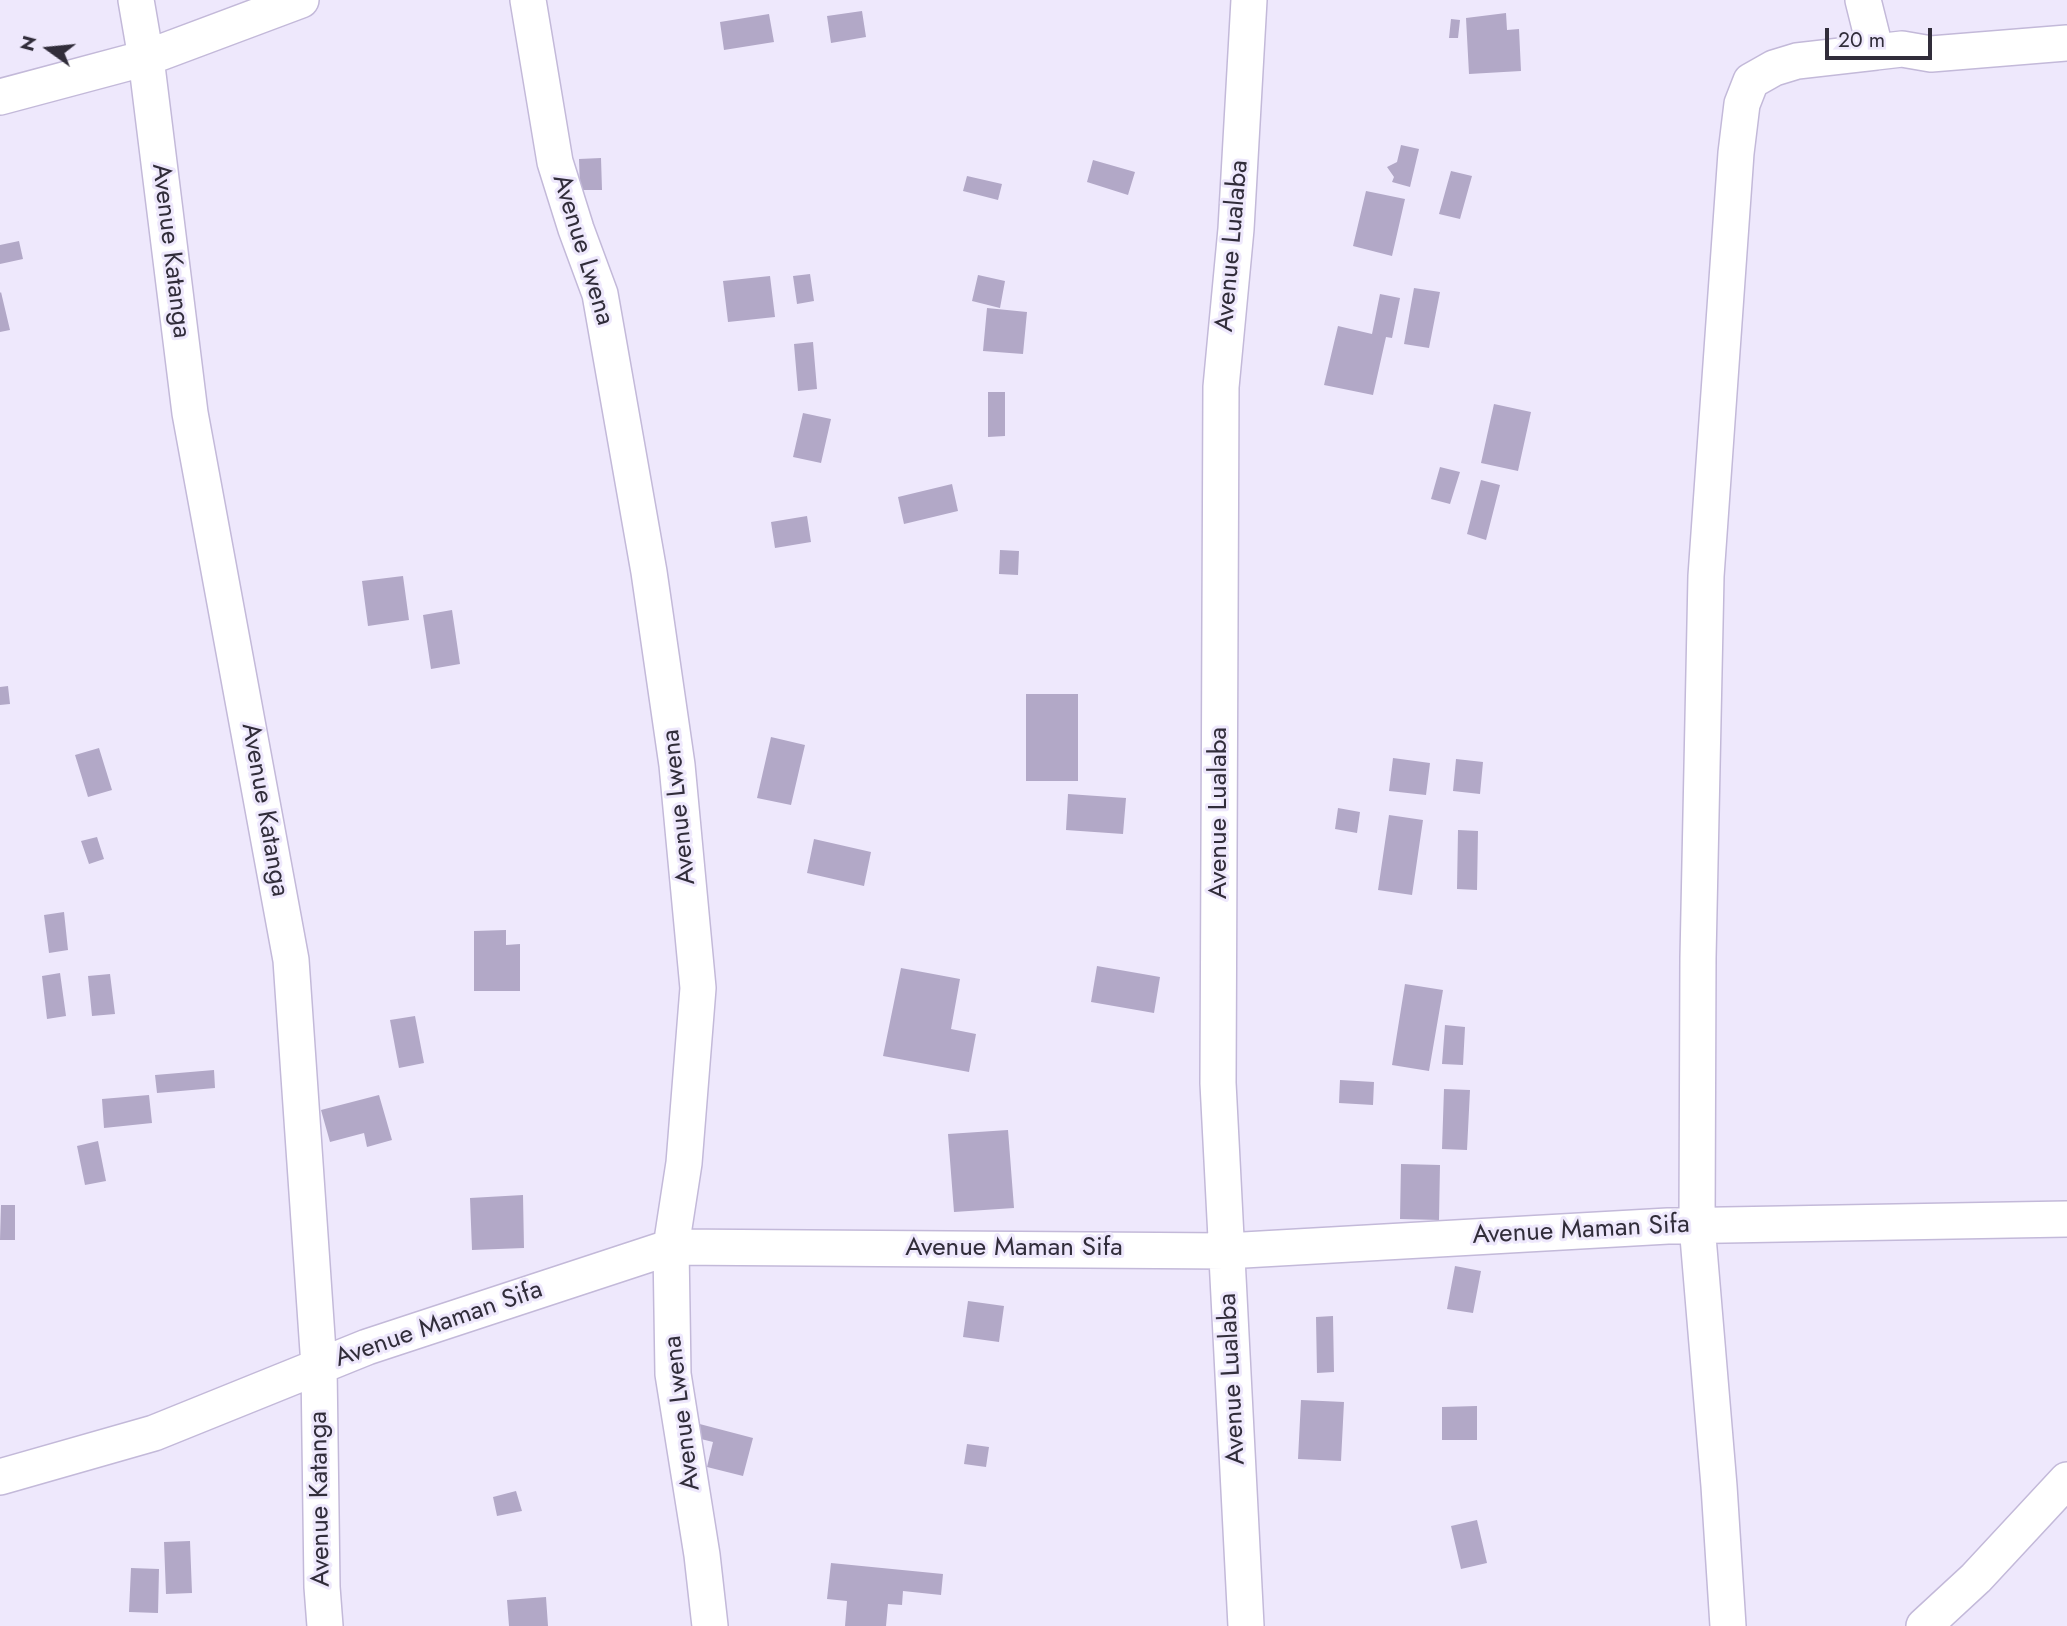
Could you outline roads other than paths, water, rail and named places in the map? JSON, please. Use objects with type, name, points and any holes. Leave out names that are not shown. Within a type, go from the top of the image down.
[{"type":"street","name":"Avenue Katanga","points":[[136,0],[146,58],[190,413],[291,960],[319,1366],[325,1626]]},
{"type":"street","points":[[0,97],[146,58],[302,0]]},
{"type":"street","name":"Avenue Lwena","points":[[528,0],[555,162],[600,294],[649,572],[677,765],[698,988],[684,1163],[671,1247],[673,1374],[702,1555],[710,1626]]},
{"type":"street","name":"Avenue Lualaba","points":[[1246,1626],[1218,1083],[1221,387],[1236,229],[1249,0]]},
{"type":"street","points":[[1863,0],[1876,52]]},
{"type":"street","points":[[1728,1626],[1697,1225],[1698,958],[1706,576],[1736,153],[1742,104],[1751,81],[1774,68],[1797,61],[1902,49],[1931,54],[2067,43]]},
{"type":"street","name":"Avenue Maman Sifa","points":[[0,1477],[154,1433],[367,1347],[671,1247],[1226,1251],[1697,1225],[2067,1219]]},
{"type":"street","points":[[1924,1626],[1976,1578],[2067,1480]]}]
